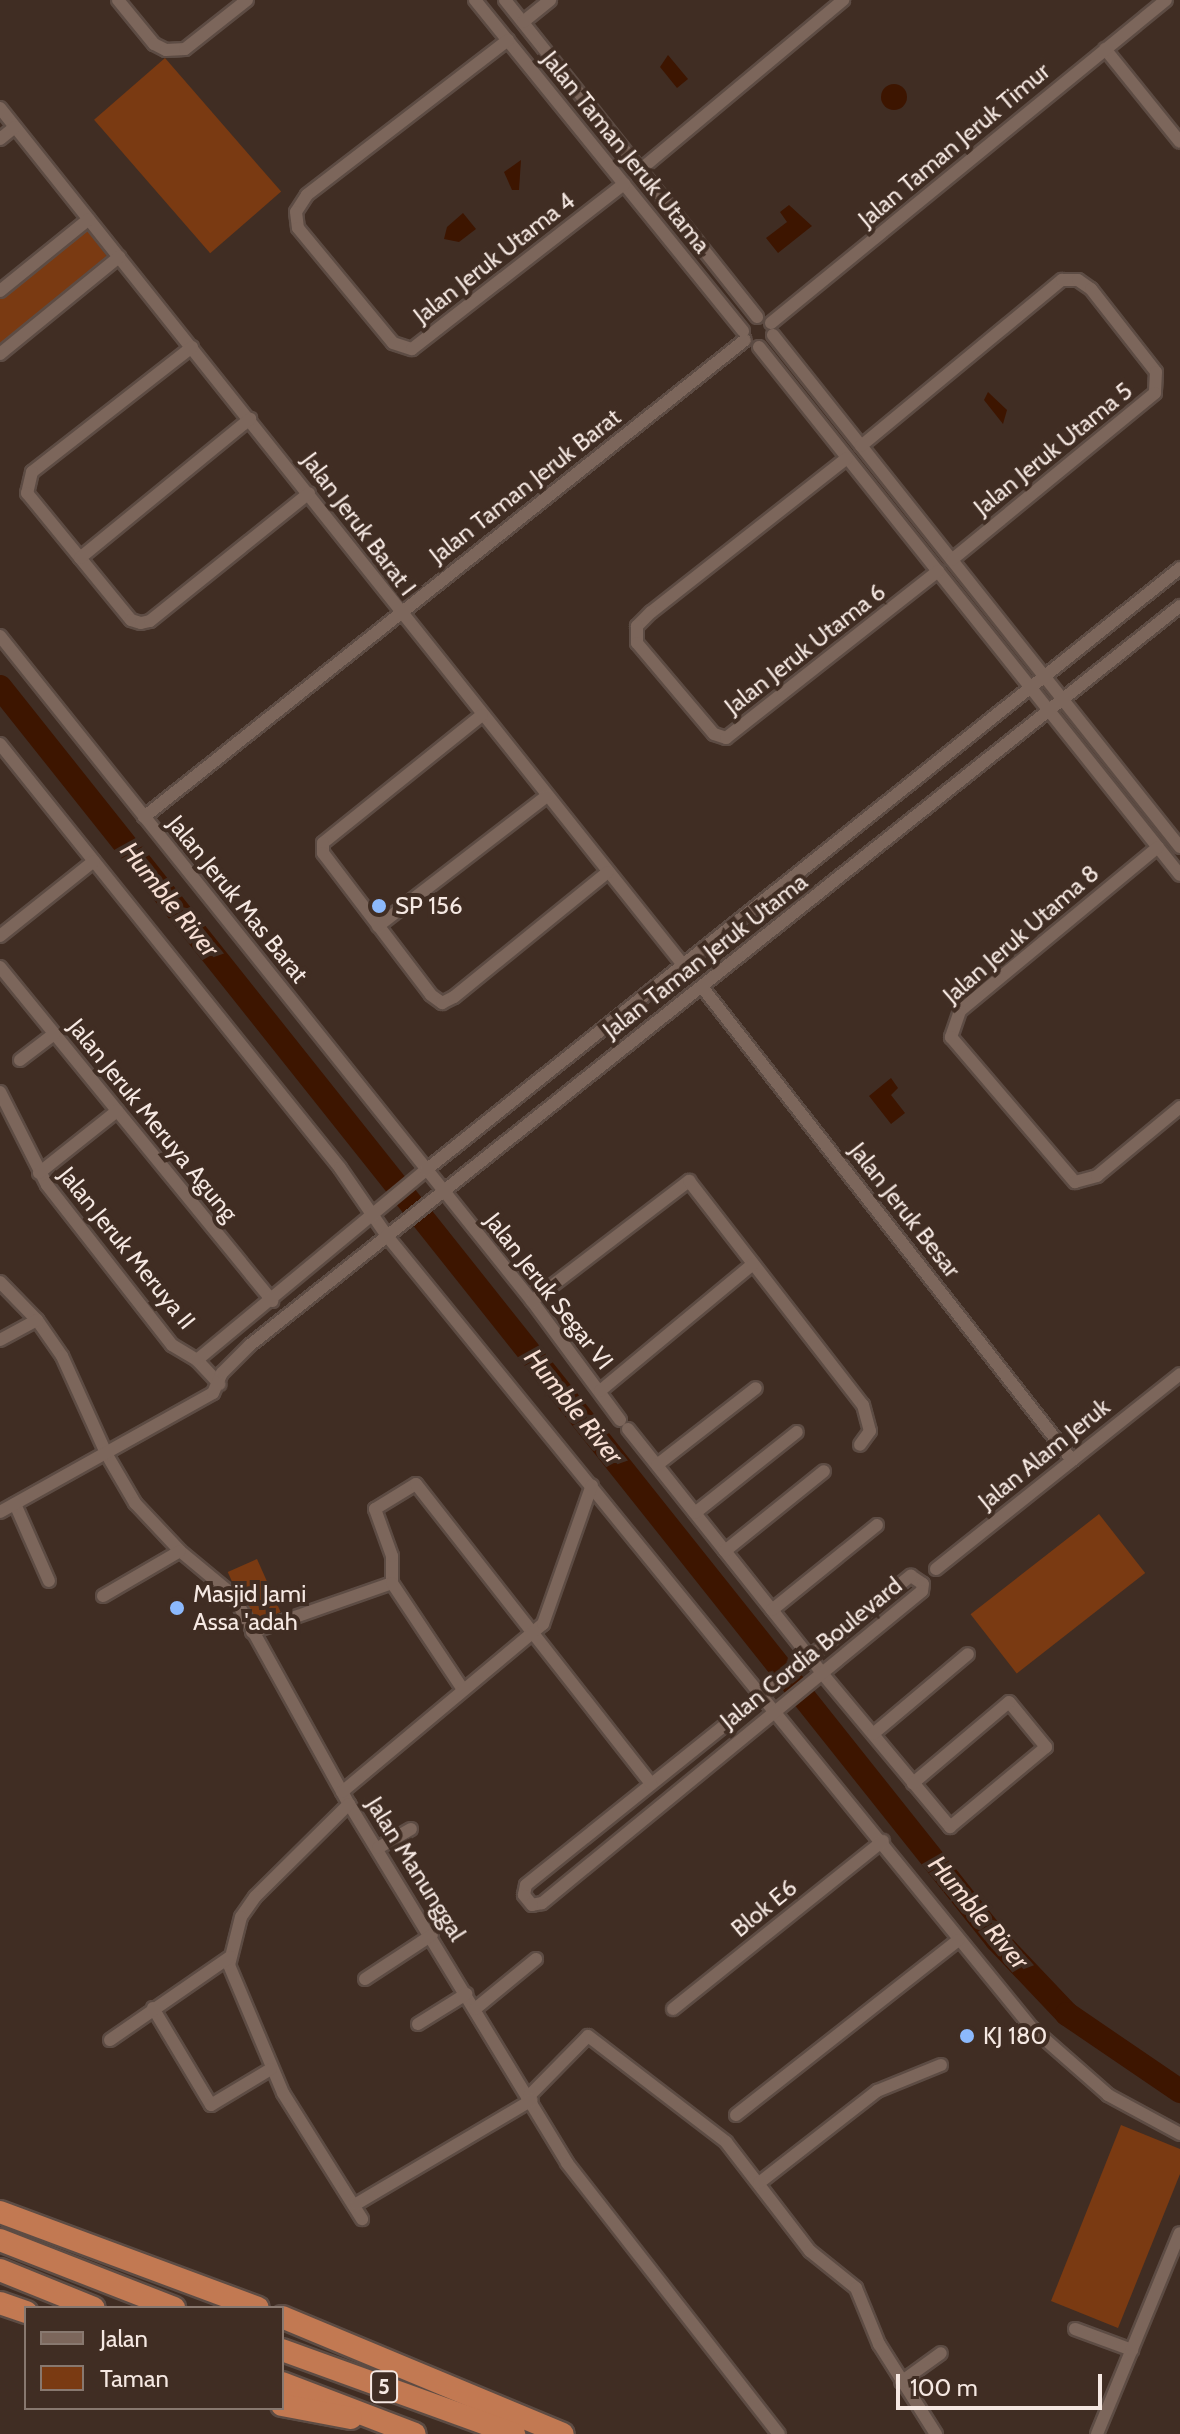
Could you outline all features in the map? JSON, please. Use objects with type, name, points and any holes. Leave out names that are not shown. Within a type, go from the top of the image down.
[{"type":"highway","points":[[0,2212],[253,2306]]},
{"type":"highway","points":[[0,2240],[169,2306]]},
{"type":"highway","points":[[0,2270],[89,2306]]},
{"type":"highway","points":[[0,2303],[24,2311]]},
{"type":"highway","points":[[284,2318],[563,2434]]},
{"type":"highway","name":"5","points":[[284,2351],[514,2434]]},
{"type":"highway","name":"5","points":[[284,2384],[415,2434]]},
{"type":"highway","points":[[284,2406],[313,2415],[375,2420]]},
{"type":"street","points":[[118,0],[154,44],[166,50],[185,49],[247,0]]},
{"type":"street","name":"Jalan Taman Jeruk Utama","points":[[475,0],[744,335]]},
{"type":"street","name":"Jalan Taman Jeruk Utama","points":[[505,0],[757,317]]},
{"type":"street","points":[[523,22],[550,0]]},
{"type":"street","points":[[640,170],[843,0]]},
{"type":"street","name":"Jalan Taman Jeruk Timur","points":[[759,347],[772,329],[1166,0]]},
{"type":"street","name":"Jalan Jeruk Utama 4","points":[[508,40],[307,195],[296,212],[298,228],[393,343],[412,349],[624,184]]},
{"type":"street","points":[[1105,49],[1180,142]]},
{"type":"street","name":"Jalan Jeruk Barat I","points":[[0,108],[684,966]]},
{"type":"street","points":[[0,139],[15,127]]},
{"type":"street","points":[[0,291],[89,219]]},
{"type":"street","points":[[0,354],[119,257]]},
{"type":"street","name":"Jalan Jeruk Utama 5","points":[[861,446],[1062,280],[1078,280],[1100,301],[1156,372],[1155,393],[952,560]]},
{"type":"street","points":[[757,317],[772,329],[1063,700],[1177,838]]},
{"type":"street","name":"Jalan Taman Jeruk Barat","points":[[144,817],[744,335],[757,317]]},
{"type":"street","points":[[744,335],[759,347],[1180,875]]},
{"type":"street","points":[[192,347],[32,472],[26,482],[27,493],[131,620],[150,621],[309,493]]},
{"type":"street","points":[[80,558],[250,419]]},
{"type":"street","name":"Jalan Jeruk Utama 6","points":[[847,458],[651,612],[637,626],[637,643],[714,734],[726,738],[938,571]]},
{"type":"street","name":"Jalan Taman Jeruk Utama","points":[[197,1360],[272,1301],[421,1174],[1180,568]]},
{"type":"street","name":"Jalan Taman Jeruk Utama","points":[[0,1512],[107,1455],[213,1393],[229,1364],[250,1345],[1180,606]]},
{"type":"street","name":"Jalan Jeruk Mas Barat","points":[[0,636],[438,1193]]},
{"type":"street","points":[[482,715],[323,843],[323,853],[431,995],[442,1003],[608,872]]},
{"type":"street","points":[[0,744],[340,1168],[387,1236],[592,1485],[770,1689],[958,1940],[1052,2050],[1108,2095],[1180,2134]]},
{"type":"street","points":[[378,926],[547,796]]},
{"type":"street","points":[[845,837],[862,859]]},
{"type":"street","name":"Jalan Jeruk Utama 8","points":[[1158,847],[960,1011],[951,1037],[1075,1182],[1097,1176],[1180,1107]]},
{"type":"street","points":[[0,936],[94,861]]},
{"type":"street","name":"Jalan Jeruk Meruya Agung","points":[[0,967],[272,1301]]},
{"type":"street","name":"Jalan Jeruk Besar","points":[[702,987],[1072,1460]]},
{"type":"street","points":[[20,1060],[54,1034]]},
{"type":"street","points":[[0,1092],[39,1173]]},
{"type":"street","name":"Jalan Jeruk Meruya II","points":[[117,1111],[39,1173],[172,1345],[197,1360],[219,1384]]},
{"type":"street","points":[[532,1301],[689,1181],[871,1417],[870,1431],[860,1445]]},
{"type":"street","name":"Jalan Jeruk Segar VI","points":[[438,1193],[532,1301],[624,1424],[772,1610],[818,1675],[873,1734],[913,1783],[950,1827],[1046,1747],[1009,1702],[913,1783]]},
{"type":"street","points":[[600,1391],[753,1264]]},
{"type":"street","name":"Jalan Manunggal","points":[[0,1282],[37,1320],[62,1356],[107,1455],[135,1503],[180,1551],[219,1579],[349,1804],[588,2193],[779,2434]]},
{"type":"street","points":[[0,1340],[37,1320]]},
{"type":"street","name":"Jalan Alam Jeruk","points":[[936,1569],[1180,1374]]},
{"type":"street","points":[[657,1465],[756,1388]]},
{"type":"street","points":[[695,1513],[797,1432]]},
{"type":"street","points":[[725,1551],[824,1471]]},
{"type":"street","points":[[462,1688],[392,1583],[392,1556],[375,1509],[416,1484],[651,1784]]},
{"type":"street","points":[[342,1792],[462,1688],[532,1634],[549,1614],[592,1485]]},
{"type":"street","points":[[15,1504],[49,1581]]},
{"type":"street","points":[[772,1610],[877,1525]]},
{"type":"street","points":[[103,1596],[180,1551]]},
{"type":"street","name":"Jalan Cordia Boulevard","points":[[911,1576],[923,1584],[922,1591],[542,1903],[532,1905],[524,1895],[526,1885],[770,1689],[911,1576]]},
{"type":"street","points":[[252,1632],[392,1583]]},
{"type":"street","points":[[873,1734],[968,1654]]},
{"type":"street","points":[[349,1804],[255,1897],[241,1917],[230,1957],[231,1977],[271,2069],[356,2204],[362,2219]]},
{"type":"street","points":[[378,1848],[411,1829]]},
{"type":"street","name":"Blok E6","points":[[673,2009],[883,1841]]},
{"type":"street","points":[[365,1979],[432,1935]]},
{"type":"street","points":[[736,2115],[958,1940]]},
{"type":"street","points":[[110,2040],[230,1957]]},
{"type":"street","points":[[475,2009],[536,1959]]},
{"type":"street","points":[[418,2024],[466,1994]]},
{"type":"street","points":[[153,2008],[211,2105],[271,2069]]},
{"type":"street","points":[[356,2204],[531,2098],[588,2036],[726,2142],[810,2251],[856,2288],[901,2382],[936,2434]]},
{"type":"street","points":[[759,2183],[877,2091],[941,2065]]},
{"type":"street","points":[[1097,2434],[1180,2233]]},
{"type":"street","points":[[1075,2329],[1132,2350]]},
{"type":"street","points":[[901,2382],[941,2353]]},
{"type":"green space","points":[[165,58],[281,192],[210,253],[94,120]]},
{"type":"green space","points":[[86,229],[107,256],[0,344],[0,299]]},
{"type":"green space","points":[[1099,1514],[1145,1573],[1017,1673],[971,1614]]},
{"type":"green space","points":[[257,1559],[281,1612],[251,1625],[228,1572]]},
{"type":"green space","points":[[1121,2125],[1180,2149],[1180,2174],[1118,2328],[1051,2301]]},
{"type":"shaded area","points":[[668,55],[688,79],[677,88],[660,67]]},
{"type":"shaded area","points":[[894,84],[903,88],[907,97],[903,106],[894,110],[885,106],[881,97],[885,88]]},
{"type":"shaded area","points":[[521,160],[519,190],[512,190],[504,172]]},
{"type":"shaded area","points":[[789,205],[812,226],[778,253],[766,238],[787,222],[780,212]]},
{"type":"shaded area","points":[[463,213],[476,229],[459,242],[444,239],[447,227]]},
{"type":"shaded area","points":[[988,392],[1007,410],[1003,424],[984,400]]},
{"type":"shaded area","points":[[891,1078],[898,1088],[891,1095],[905,1113],[891,1124],[869,1096]]},
{"type":"waterway","name":"Humble River","points":[[0,687],[997,1940],[1067,2014],[1180,2091]]},
{"type":"place","name":"SP 156","points":[[379,906]]},
{"type":"place","name":"Masjid Jami Assa 'adah","points":[[177,1608]]},
{"type":"place","name":"KJ 180","points":[[967,2036]]}]
